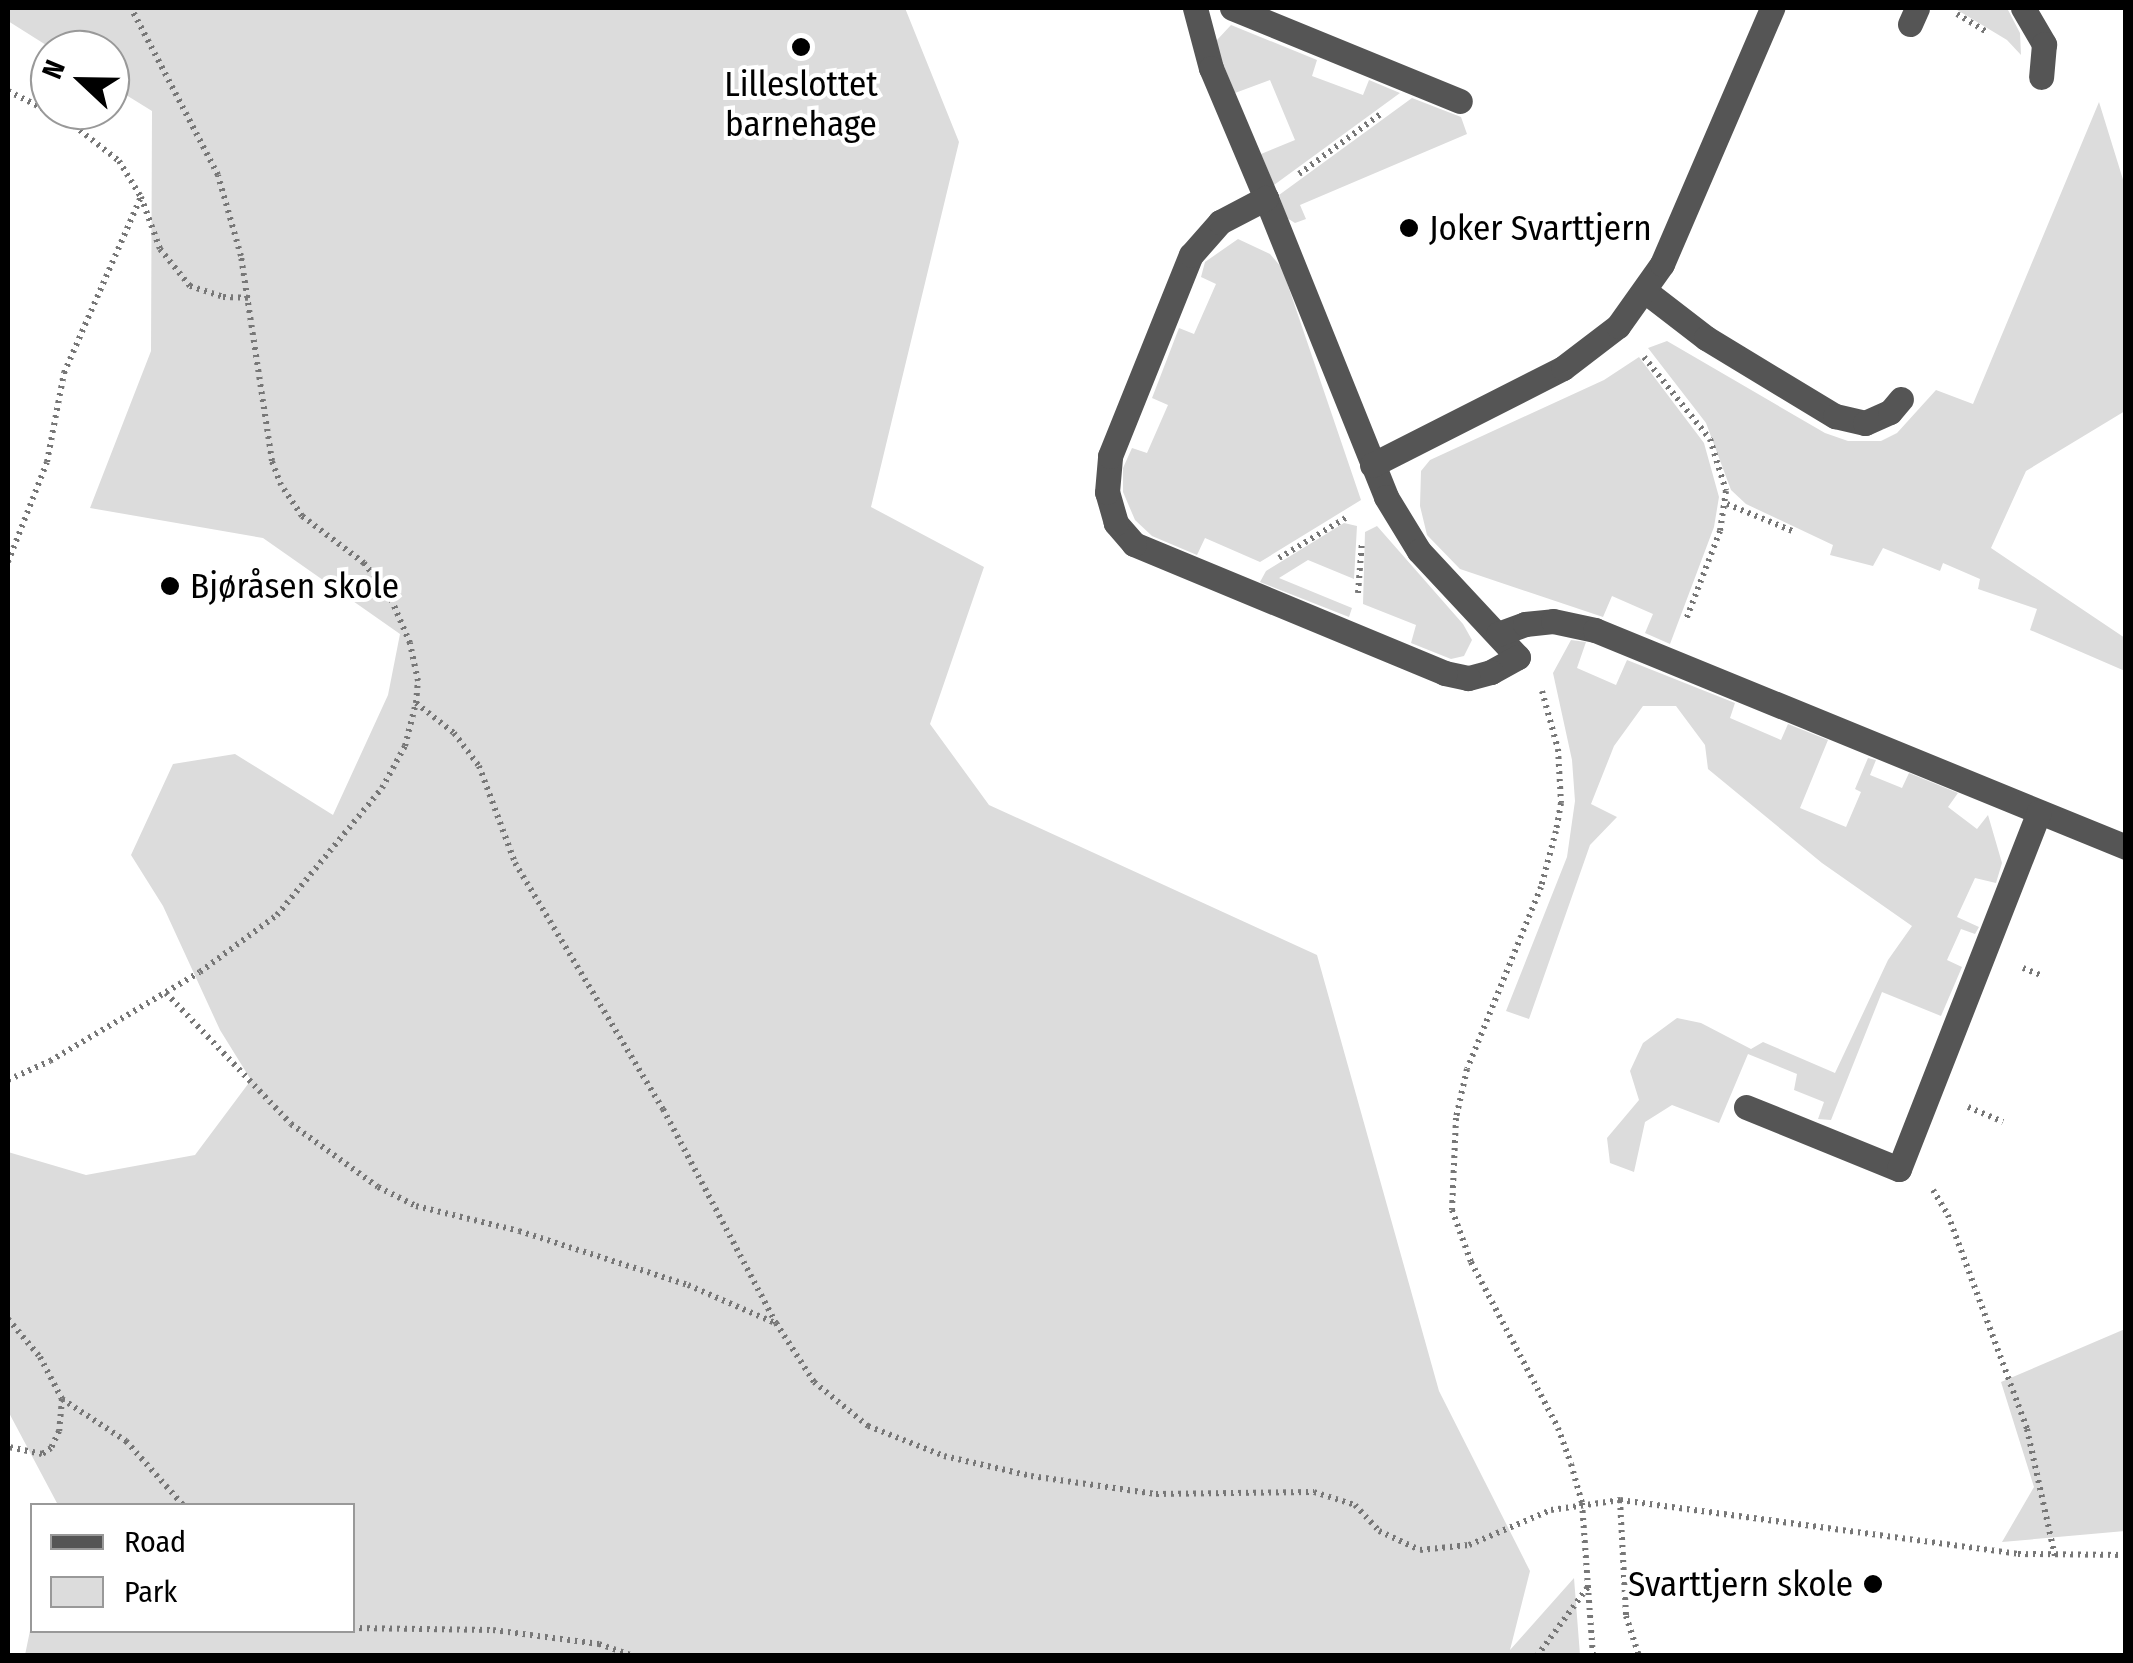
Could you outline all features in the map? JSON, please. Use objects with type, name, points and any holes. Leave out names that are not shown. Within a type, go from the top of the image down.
[{"type":"street","points":[[1195,8],[1211,68],[1266,198],[1386,498],[1419,551],[1518,657],[1479,676],[1457,677],[1123,536],[1110,509],[1107,474],[1191,254],[1220,222],[1266,198]]},
{"type":"street","points":[[1232,8],[1460,101]]},
{"type":"street","points":[[1372,465],[1563,368],[1618,326],[1645,291],[1675,237],[1772,8]]},
{"type":"street","points":[[2024,8],[2044,44],[2041,78]]},
{"type":"street","points":[[1645,291],[1706,338],[1836,416],[1864,423],[1877,420],[1901,399]]},
{"type":"street","points":[[1498,634],[1525,624],[1576,624],[1671,659],[2126,847]]},
{"type":"street","points":[[1746,1107],[1899,1169],[2039,812]]},
{"type":"path","points":[[8,1080],[50,1062],[166,993],[266,924],[309,881],[397,763],[416,703],[413,653],[389,594],[364,563],[302,516],[280,485],[272,461],[248,298],[218,175],[131,8]]},
{"type":"path","points":[[1266,198],[1420,85]]},
{"type":"path","points":[[8,91],[68,121],[119,161],[141,197],[160,248],[175,272],[206,292],[248,298]]},
{"type":"path","points":[[8,562],[47,462],[64,373],[141,197]]},
{"type":"path","points":[[1618,326],[1710,439],[1726,504],[1720,532],[1671,659]]},
{"type":"path","points":[[1252,592],[1264,567],[1386,498]]},
{"type":"path","points":[[1726,504],[1795,532]]},
{"type":"path","points":[[1348,633],[1358,598],[1362,509]]},
{"type":"path","points":[[1518,657],[1542,692],[1554,724],[1560,803],[1541,886],[1467,1069],[1456,1118],[1452,1210],[1471,1262],[1558,1428],[1582,1503],[1593,1656]]},
{"type":"path","points":[[416,703],[454,733],[479,766],[515,863],[663,1109],[776,1323],[814,1382],[868,1426],[944,1456],[1156,1494],[1314,1492],[1355,1506],[1379,1531],[1398,1541],[1438,1552],[1470,1545],[1523,1519],[1582,1503],[1620,1500],[2055,1556],[2126,1555]]},
{"type":"path","points":[[166,993],[291,1124],[378,1188],[416,1206],[520,1231],[688,1285],[776,1323]]},
{"type":"path","points":[[1948,1216],[2032,1445],[2055,1556]]},
{"type":"path","points":[[8,1319],[40,1357],[62,1399],[126,1442],[181,1503]]},
{"type":"path","points":[[8,1447],[42,1454],[51,1448],[58,1432],[62,1399]]},
{"type":"path","points":[[1620,1500],[1626,1616],[1639,1656]]},
{"type":"path","points":[[1537,1656],[1590,1584]]},
{"type":"path","points":[[355,1628],[492,1630],[599,1644],[633,1656]]},
{"type":"green space","points":[[8,8],[905,8],[959,142],[871,507],[984,567],[930,724],[989,805],[1317,955],[1439,1391],[1530,1571],[1510,1650],[1574,1578],[1580,1655],[25,1655],[30,1631],[355,1633],[355,1503],[57,1503],[8,1411],[8,1152],[86,1175],[195,1155],[251,1080],[220,1030],[163,906],[131,855],[173,764],[235,754],[333,815],[388,695],[400,634],[263,538],[90,508],[151,351],[152,111],[130,97],[130,30],[30,30],[30,35],[8,21]]},
{"type":"green space","points":[[1954,8],[2007,8],[2020,33],[2021,55],[2007,40]]},
{"type":"green space","points":[[1231,25],[1317,60],[1312,76],[1363,95],[1369,80],[1400,93],[1274,185],[1261,154],[1295,140],[1270,80],[1235,93],[1217,49],[1217,40]]},
{"type":"green space","points":[[1412,98],[1461,117],[1467,134],[1300,205],[1306,219],[1295,223],[1287,218],[1279,195]]},
{"type":"green space","points":[[2099,102],[2125,186],[2125,411],[2026,471],[1991,548],[2125,638],[2125,671],[2030,630],[2037,609],[1978,589],[1980,579],[1943,563],[1940,571],[1883,548],[1873,566],[1830,555],[1833,545],[1746,504],[1731,490],[1706,423],[1648,348],[1667,341],[1825,433],[1848,441],[1881,441],[1897,433],[1936,390],[1973,404]]},
{"type":"green space","points":[[1238,239],[1270,254],[1282,268],[1361,500],[1260,562],[1205,538],[1197,555],[1152,536],[1135,520],[1123,492],[1123,468],[1132,448],[1147,453],[1168,405],[1152,398],[1179,328],[1194,334],[1216,284],[1201,277],[1205,262]]},
{"type":"green space","points":[[1639,357],[1704,443],[1719,497],[1714,527],[1670,644],[1645,633],[1653,614],[1612,596],[1603,617],[1460,569],[1427,535],[1420,506],[1421,471],[1430,460],[1604,380]]},
{"type":"green space","points":[[1344,523],[1357,526],[1354,579],[1308,560],[1279,578],[1352,608],[1349,617],[1260,582],[1266,571]]},
{"type":"green space","points":[[1377,526],[1463,624],[1472,640],[1464,656],[1451,659],[1411,643],[1416,625],[1363,604],[1365,532]]},
{"type":"green space","points":[[1571,640],[1586,642],[1577,668],[1616,685],[1627,660],[1735,703],[1730,718],[1781,740],[1788,724],[1828,740],[1800,808],[1846,827],[1861,792],[1855,789],[1868,758],[1876,760],[1870,775],[1902,788],[1909,773],[1958,793],[1948,807],[1977,829],[1988,815],[2002,863],[1996,883],[1975,878],[1957,917],[1979,927],[1975,934],[1961,929],[1947,960],[1962,967],[1941,1016],[1882,992],[1831,1120],[1818,1119],[1824,1102],[1794,1090],[1797,1074],[1748,1054],[1719,1123],[1672,1105],[1645,1122],[1634,1172],[1610,1163],[1607,1138],[1639,1100],[1630,1071],[1643,1043],[1677,1018],[1701,1023],[1751,1049],[1763,1042],[1835,1073],[1888,960],[1912,926],[1822,863],[1708,769],[1705,745],[1676,706],[1643,706],[1614,746],[1591,804],[1617,817],[1590,845],[1529,1019],[1506,1011],[1567,857],[1575,801],[1572,760],[1553,673]]},
{"type":"green space","points":[[2125,1329],[2125,1531],[2002,1542],[2034,1487],[2001,1382]]},
{"type":"place","name":"Lilleslottet barnehage","points":[[801,47]]},
{"type":"place","name":"Joker Svarttjern","points":[[1409,228]]},
{"type":"place","name":"Bjøråsen skole","points":[[170,586]]},
{"type":"place","name":"Svarttjern skole","points":[[1873,1584]]}]
